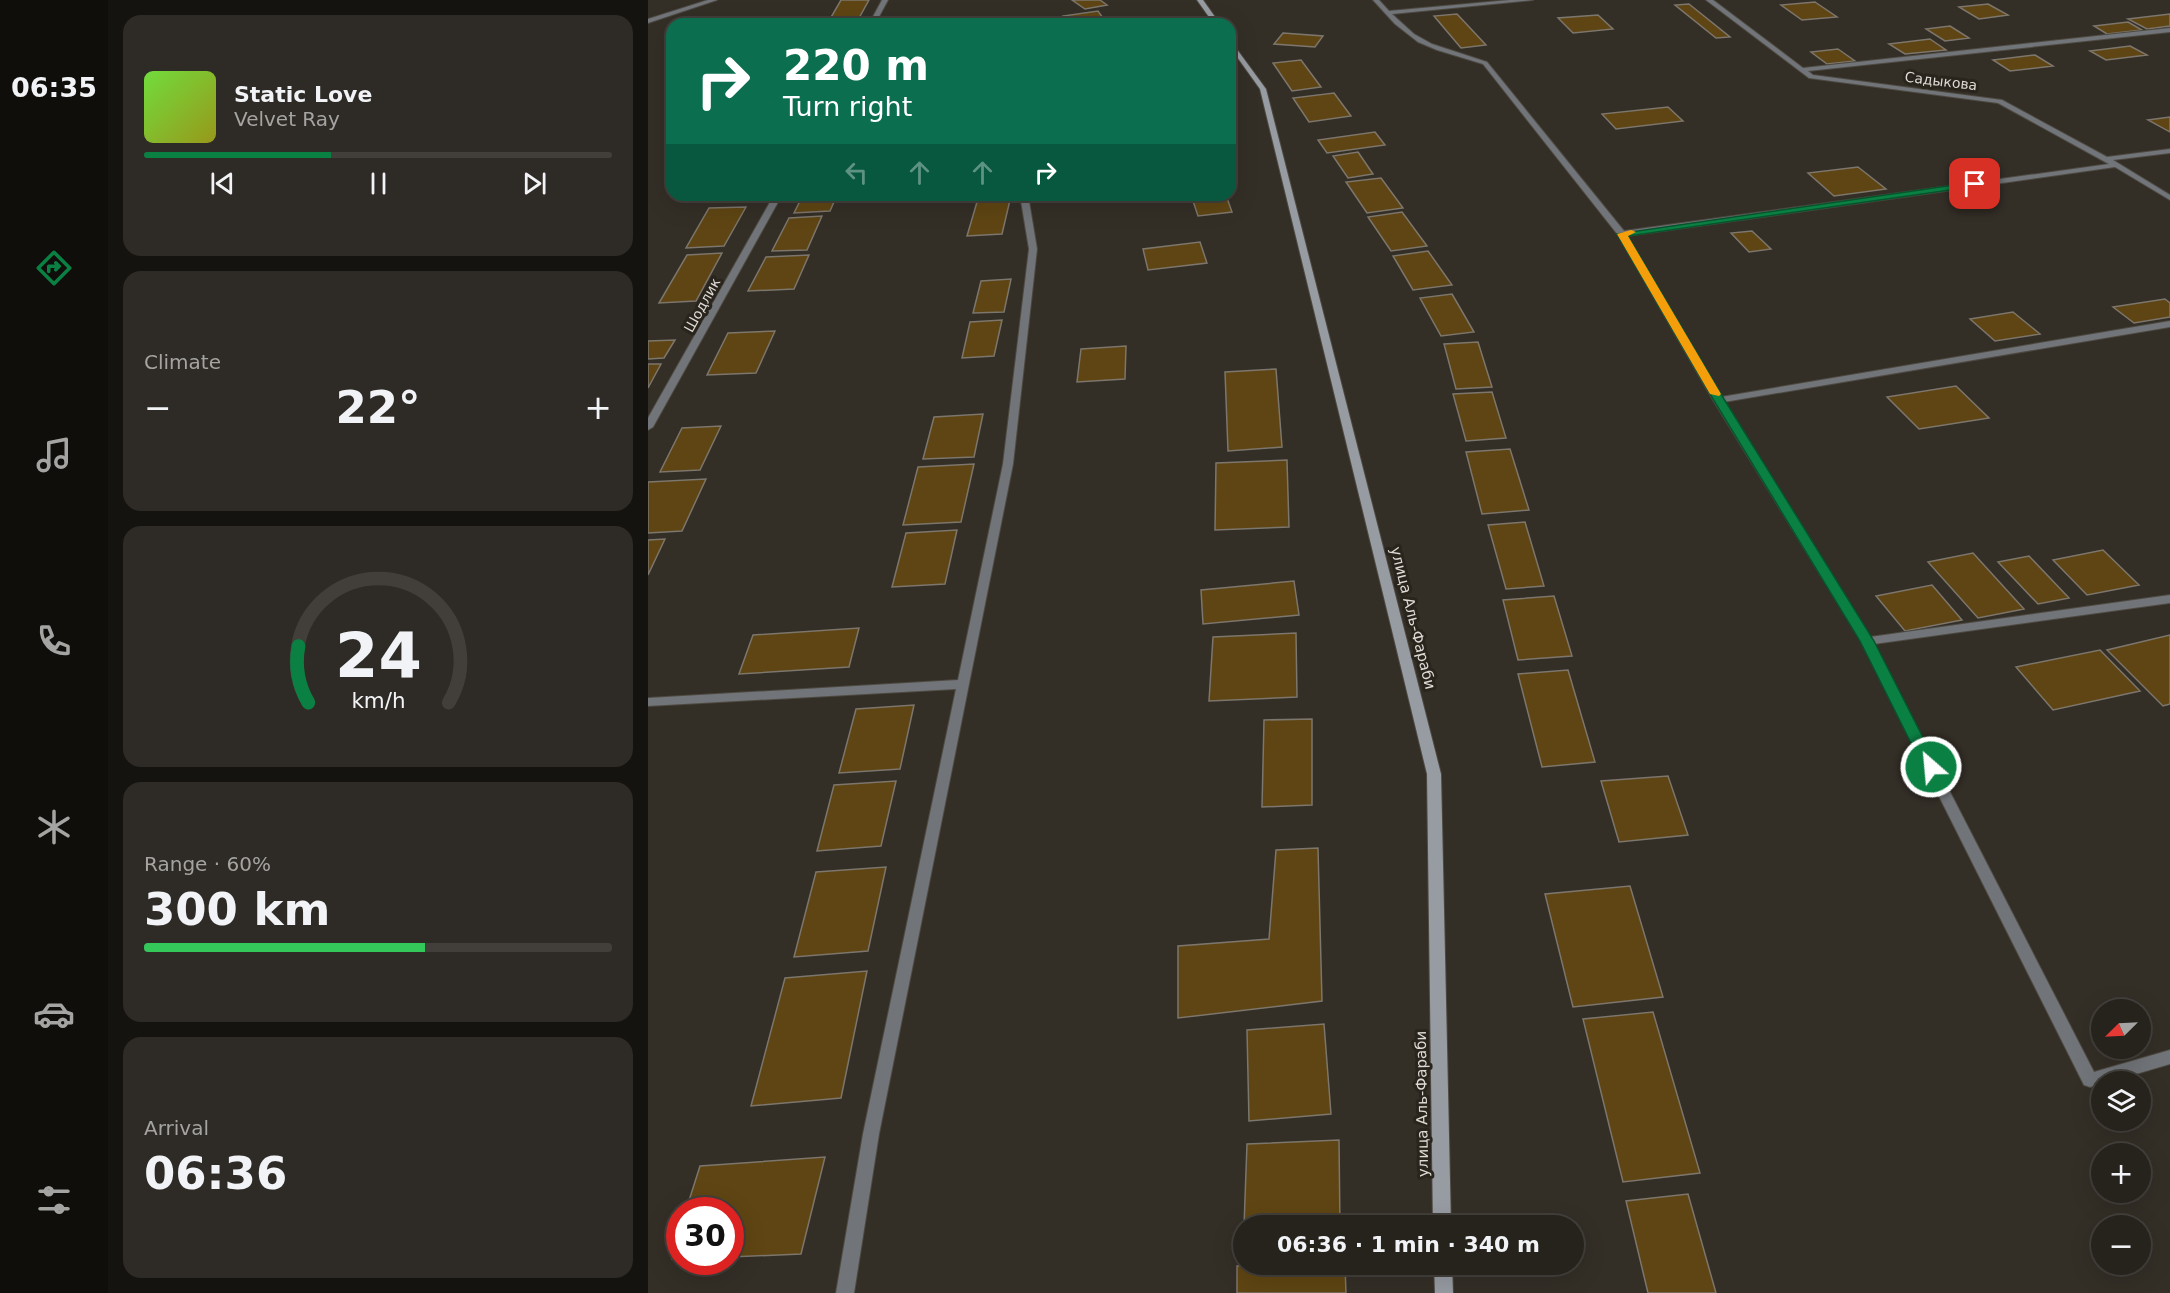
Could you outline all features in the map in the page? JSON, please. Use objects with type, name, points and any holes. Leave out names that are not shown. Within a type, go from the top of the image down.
[{"type":"main road","points":[[1200,0],[1213,18]]},
{"type":"main road","name":"улица Аль-Фараби","points":[[1236,51],[1263,89],[1434,774],[1442,1215]]},
{"type":"main road","points":[[1443,1275],[1444,1293]]},
{"type":"street","points":[[648,21],[714,0]]},
{"type":"street","points":[[875,18],[885,0]]},
{"type":"street","points":[[1376,0],[1413,37],[1439,49],[1465,55],[1485,63],[1622,234],[1718,399],[1867,641],[2090,1080],[2170,1057]]},
{"type":"street","points":[[1388,13],[1530,0]]},
{"type":"street","name":"Садыкова","points":[[1709,0],[1811,77],[2000,101],[2106,159],[2170,198]]},
{"type":"street","points":[[1802,70],[2170,30]]},
{"type":"street","points":[[2106,159],[2170,151]]},
{"type":"street","points":[[1622,234],[2116,165]]},
{"type":"street","name":"Шодлик","points":[[648,428],[775,201]]},
{"type":"street","points":[[845,1293],[871,1134],[1008,464],[1033,249],[1025,201]]},
{"type":"street","points":[[1718,399],[2170,324]]},
{"type":"street","points":[[1867,641],[2170,599]]},
{"type":"street","points":[[648,702],[963,684]]},
{"type":"building","points":[[841,0],[869,0],[859,18],[831,18]]},
{"type":"building","points":[[1072,0],[1100,0],[1107,5],[1085,9]]},
{"type":"building","points":[[1815,2],[1837,17],[1802,20],[1781,5]]},
{"type":"building","points":[[1689,4],[1730,37],[1716,38],[1675,5]]},
{"type":"building","points":[[1988,4],[2008,15],[1979,19],[1959,7]]},
{"type":"building","points":[[1098,11],[1103,18],[1064,18],[1063,16]]},
{"type":"building","points":[[1457,14],[1486,45],[1461,48],[1434,16]]},
{"type":"building","points":[[2170,14],[2170,26],[2147,29],[2128,19]]},
{"type":"building","points":[[1598,15],[1613,29],[1573,33],[1558,18]]},
{"type":"building","points":[[2128,22],[2142,30],[2107,34],[2094,26]]},
{"type":"building","points":[[1950,26],[1969,38],[1945,41],[1926,29]]},
{"type":"building","points":[[1283,33],[1323,36],[1315,47],[1274,44]]},
{"type":"building","points":[[1930,39],[1946,50],[1905,54],[1889,44]]},
{"type":"building","points":[[2130,46],[2147,55],[2106,60],[2090,51]]},
{"type":"building","points":[[1838,49],[1855,61],[1827,64],[1811,52]]},
{"type":"building","points":[[2035,55],[2053,66],[2010,71],[1993,60]]},
{"type":"building","points":[[1301,60],[1321,87],[1292,91],[1273,63]]},
{"type":"building","points":[[1334,93],[1351,116],[1309,122],[1293,98]]},
{"type":"building","points":[[1668,107],[1683,121],[1616,129],[1602,114]]},
{"type":"building","points":[[2170,117],[2170,132],[2148,120]]},
{"type":"building","points":[[1375,132],[1385,145],[1327,153],[1318,140]]},
{"type":"building","points":[[1358,152],[1373,174],[1348,178],[1333,156]]},
{"type":"building","points":[[1858,167],[1886,189],[1834,196],[1808,173]]},
{"type":"building","points":[[1381,178],[1403,208],[1367,213],[1346,182]]},
{"type":"building","points":[[800,201],[834,201],[830,211],[794,213]]},
{"type":"building","points":[[1010,201],[1002,234],[967,236],[977,202]]},
{"type":"building","points":[[1193,201],[1228,201],[1232,212],[1198,216]]},
{"type":"building","points":[[746,207],[724,246],[686,248],[709,208]]},
{"type":"building","points":[[1402,212],[1427,246],[1391,251],[1368,217]]},
{"type":"building","points":[[822,216],[807,250],[772,251],[789,218]]},
{"type":"building","points":[[1752,231],[1771,249],[1749,252],[1731,233]]},
{"type":"building","points":[[1200,242],[1207,263],[1148,270],[1143,249]]},
{"type":"building","points":[[1428,251],[1452,285],[1413,290],[1393,256]]},
{"type":"building","points":[[722,253],[696,301],[659,303],[687,255]]},
{"type":"building","points":[[809,255],[794,289],[748,291],[766,257]]},
{"type":"building","points":[[1011,279],[1004,312],[973,313],[981,281]]},
{"type":"building","points":[[1452,294],[1474,332],[1441,336],[1420,298]]},
{"type":"building","points":[[2165,299],[2170,303],[2170,317],[2134,323],[2113,307]]},
{"type":"building","points":[[2013,312],[2040,334],[1995,341],[1970,319]]},
{"type":"building","points":[[1002,320],[994,356],[962,358],[970,322]]},
{"type":"building","points":[[775,331],[756,373],[707,375],[728,333]]},
{"type":"building","points":[[675,340],[664,358],[648,359],[648,341]]},
{"type":"building","points":[[1478,342],[1492,387],[1456,389],[1444,344]]},
{"type":"building","points":[[1126,346],[1125,379],[1077,382],[1081,349]]},
{"type":"building","points":[[648,364],[661,364],[648,388]]},
{"type":"building","points":[[1276,369],[1282,447],[1228,451],[1225,372]]},
{"type":"building","points":[[1956,386],[1989,418],[1919,429],[1887,397]]},
{"type":"building","points":[[1492,392],[1506,438],[1466,441],[1453,394]]},
{"type":"building","points":[[983,414],[974,457],[923,459],[934,417]]},
{"type":"building","points":[[721,426],[700,470],[660,472],[682,428]]},
{"type":"building","points":[[1510,449],[1529,510],[1482,514],[1466,452]]},
{"type":"building","points":[[1287,460],[1289,527],[1215,530],[1216,463]]},
{"type":"building","points":[[974,464],[961,522],[903,525],[918,467]]},
{"type":"building","points":[[706,479],[682,531],[648,533],[648,482]]},
{"type":"building","points":[[1525,522],[1544,586],[1506,589],[1488,525]]},
{"type":"building","points":[[957,530],[945,584],[892,587],[906,533]]},
{"type":"building","points":[[665,539],[648,575],[648,540]]},
{"type":"building","points":[[2103,550],[2139,585],[2087,595],[2053,560]]},
{"type":"building","points":[[1973,553],[2024,609],[1978,618],[1928,562]]},
{"type":"building","points":[[2029,556],[2069,598],[2038,604],[1998,562]]},
{"type":"building","points":[[1294,581],[1299,615],[1203,624],[1201,590]]},
{"type":"building","points":[[1932,585],[1962,620],[1905,631],[1876,596]]},
{"type":"building","points":[[1554,596],[1572,656],[1518,660],[1503,600]]},
{"type":"building","points":[[859,628],[849,667],[739,674],[753,635]]},
{"type":"building","points":[[1296,633],[1297,697],[1209,701],[1213,637]]},
{"type":"building","points":[[2170,635],[2170,704],[2163,706],[2107,650]]},
{"type":"building","points":[[2100,650],[2140,691],[2053,710],[2016,667]]},
{"type":"building","points":[[1568,670],[1595,762],[1542,767],[1518,674]]},
{"type":"building","points":[[914,705],[900,769],[839,773],[856,709]]},
{"type":"building","points":[[1312,719],[1312,805],[1262,807],[1264,720]]},
{"type":"building","points":[[1668,776],[1688,835],[1619,842],[1601,781]]},
{"type":"building","points":[[896,781],[881,846],[817,851],[834,785]]},
{"type":"building","points":[[1318,848],[1322,1001],[1178,1018],[1178,946],[1269,939],[1276,850]]},
{"type":"building","points":[[886,867],[868,951],[794,957],[816,872]]},
{"type":"building","points":[[1630,886],[1663,997],[1573,1007],[1545,894]]},
{"type":"building","points":[[867,971],[841,1098],[751,1106],[785,978]]},
{"type":"building","points":[[1653,1012],[1700,1173],[1623,1182],[1583,1019]]},
{"type":"building","points":[[1324,1024],[1331,1114],[1249,1121],[1247,1030]]},
{"type":"building","points":[[1339,1140],[1340,1215],[1244,1215],[1247,1144]]},
{"type":"building","points":[[825,1157],[801,1254],[744,1256],[744,1197],[690,1197],[700,1166]]},
{"type":"building","points":[[1688,1194],[1716,1293],[1648,1293],[1626,1201]]},
{"type":"building","points":[[1237,1275],[1345,1275],[1346,1293],[1237,1293]]},
{"type":"slow traffic","points":[[1631,232],[1622,234],[1715,394]]},
{"type":"route","points":[[1931,767],[1867,641],[1718,399],[1622,234],[1975,184]]}]
